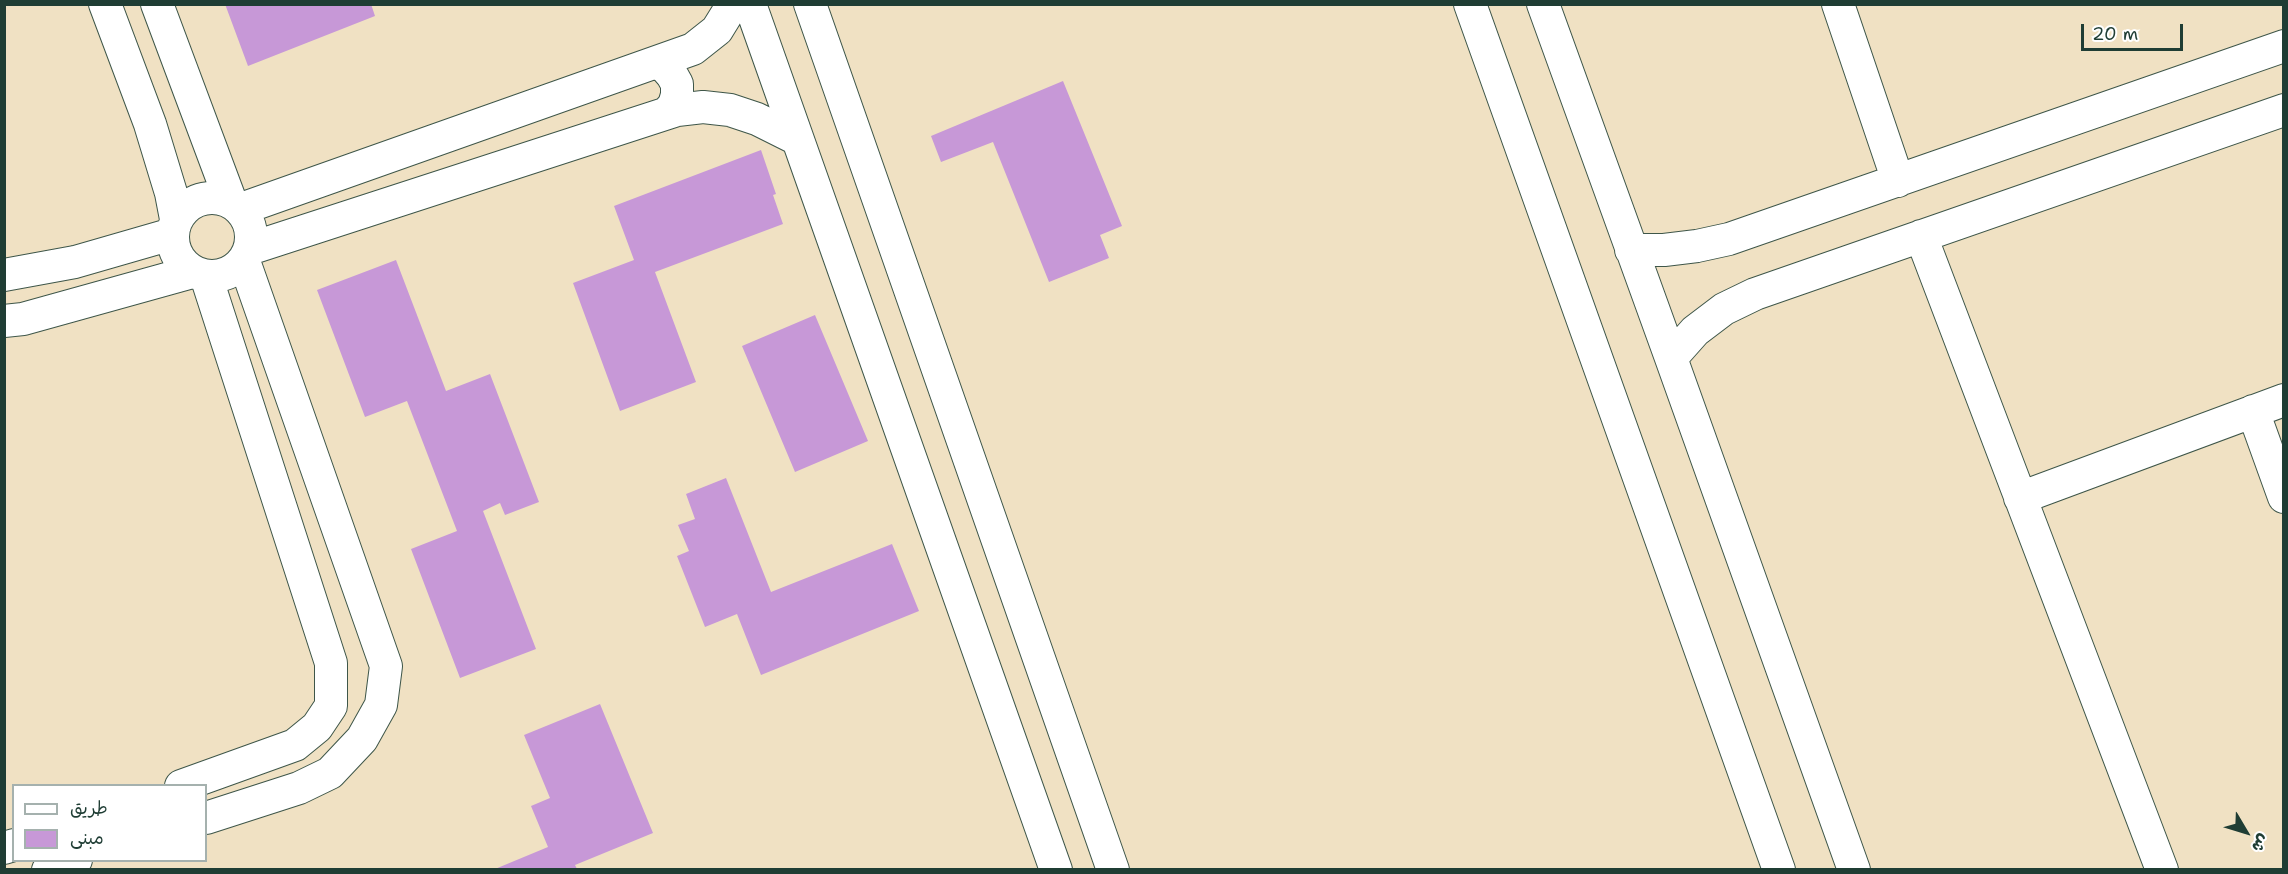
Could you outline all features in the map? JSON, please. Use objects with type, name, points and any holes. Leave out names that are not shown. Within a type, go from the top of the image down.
[{"type":"street","points":[[105,4],[150,124],[171,193],[174,248],[181,262],[199,274],[330,663],[331,706],[317,727],[295,745],[187,784]]},
{"type":"street","points":[[157,4],[236,205],[248,219],[252,233],[248,254],[386,666],[381,705],[362,739],[330,773],[299,788],[207,818]]},
{"type":"street","points":[[4,275],[75,262],[174,226],[186,208],[207,197],[220,198],[236,205],[693,50],[717,30],[733,4]]},
{"type":"street","points":[[750,4],[1056,870]]},
{"type":"street","points":[[810,4],[1113,870]]},
{"type":"street","points":[[1470,4],[1779,870]]},
{"type":"street","points":[[1542,4],[1854,870]]},
{"type":"street","points":[[1838,4],[1898,181]]},
{"type":"street","points":[[1631,250],[1664,250],[1697,246],[1729,238],[2283,46]]},
{"type":"street","points":[[656,63],[665,67],[677,84],[674,105],[667,113]]},
{"type":"street","points":[[4,321],[22,319],[199,274],[220,276],[233,270],[248,254],[667,113],[703,107],[730,110],[757,118],[797,139]]},
{"type":"street","points":[[1671,358],[1695,331],[1709,320],[1724,309],[1755,294],[2283,110]]},
{"type":"street","points":[[1921,236],[2162,870]]},
{"type":"street","points":[[2020,498],[2283,400]]},
{"type":"street","points":[[2253,411],[2283,497]]},
{"type":"street","points":[[48,870],[73,862]]},
{"type":"building","points":[[225,4],[371,4],[375,16],[248,66]]},
{"type":"building","points":[[1063,81],[1122,226],[1100,235],[1109,258],[1049,282],[993,142],[941,162],[931,136]]},
{"type":"building","points":[[761,150],[776,194],[773,195],[783,224],[655,272],[696,382],[620,411],[573,283],[634,260],[614,206]]},
{"type":"building","points":[[396,260],[446,391],[490,374],[539,502],[505,515],[500,503],[483,511],[536,649],[460,678],[411,549],[457,531],[407,401],[365,417],[317,290]]},
{"type":"building","points":[[815,315],[868,441],[795,472],[742,346]]},
{"type":"building","points":[[726,478],[771,592],[892,544],[919,611],[761,675],[737,614],[705,627],[677,556],[689,551],[678,525],[695,519],[686,494]]},
{"type":"building","points":[[600,704],[653,833],[575,865],[577,869],[495,869],[548,847],[531,806],[550,798],[524,735]]}]
